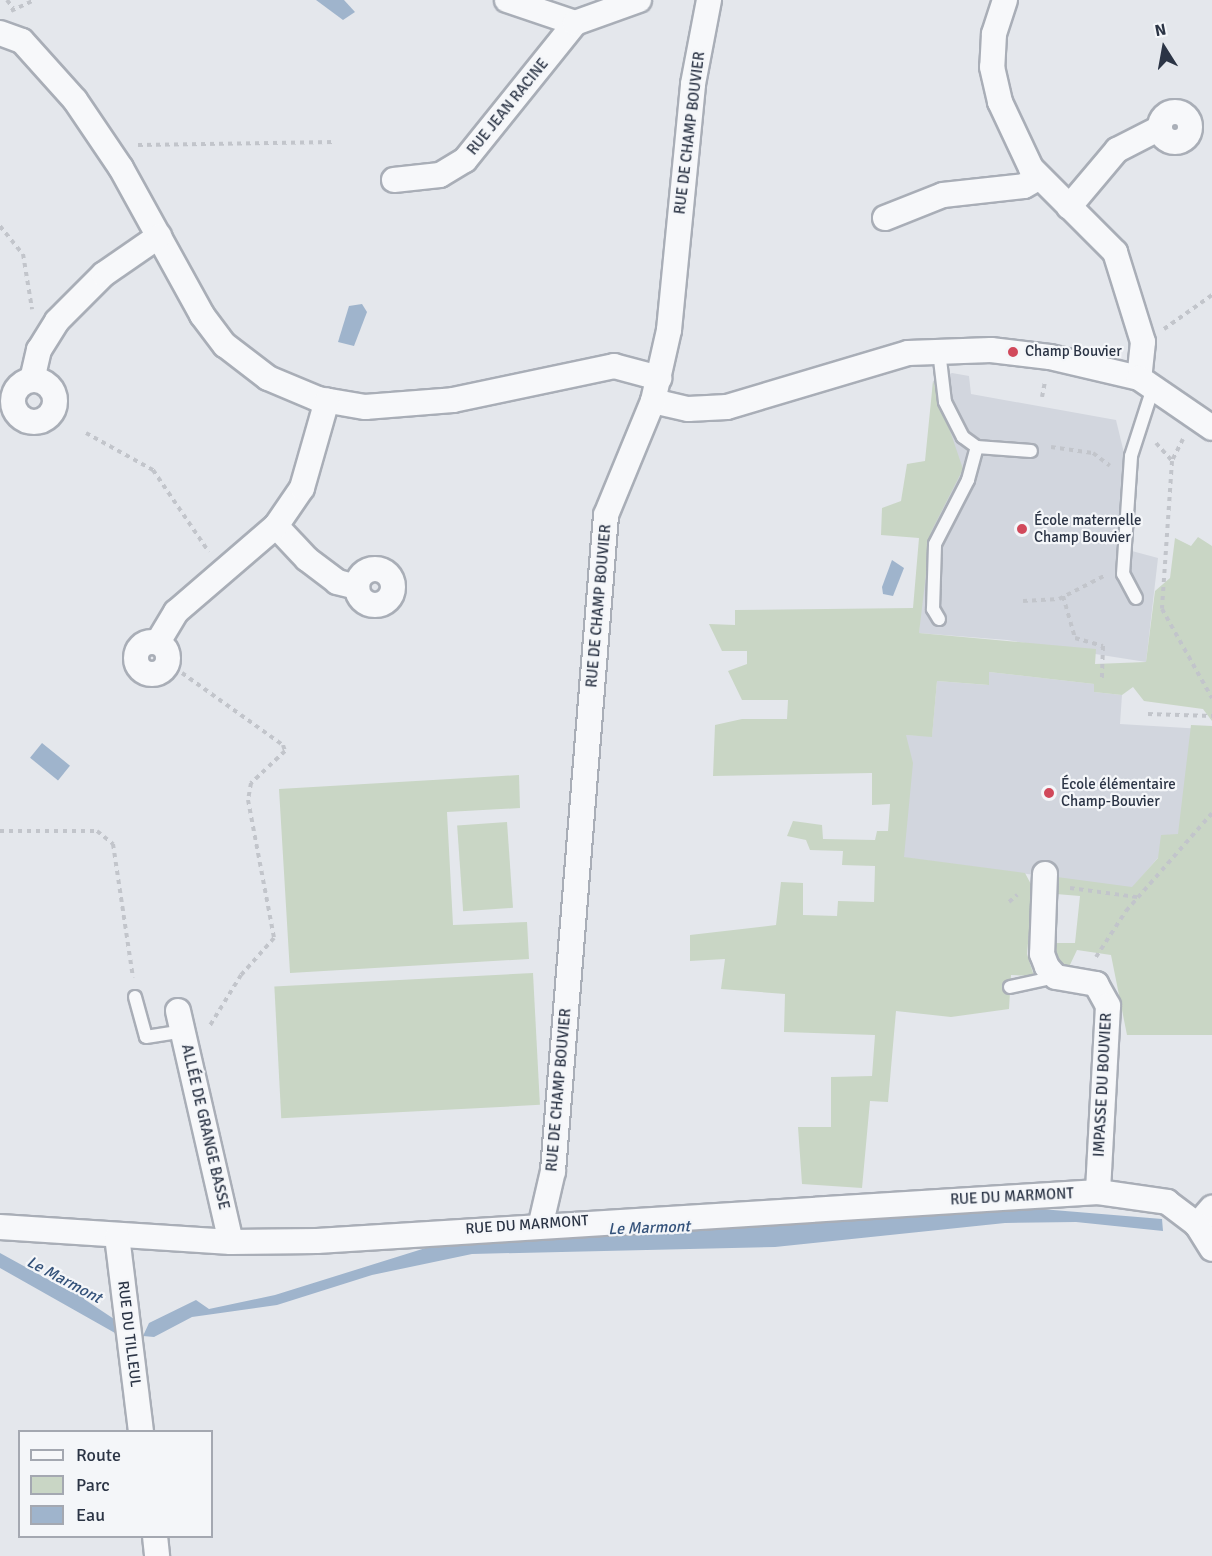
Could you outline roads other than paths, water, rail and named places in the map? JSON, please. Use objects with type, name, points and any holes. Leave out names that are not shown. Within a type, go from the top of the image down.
[{"type":"street","points":[[507,0],[575,23],[639,0]]},
{"type":"street","name":"RUE DE CHAMP BOUVIER","points":[[541,1223],[553,1171],[606,515],[653,401],[669,330],[693,84],[709,0]]},
{"type":"street","points":[[1005,0],[994,34],[992,67],[1013,132],[1038,178],[1115,252],[1127,276],[1143,342],[1146,383]]},
{"type":"street","name":"RUE JEAN RACINE","points":[[394,180],[440,175],[465,160],[575,23]]},
{"type":"street","points":[[3,28],[22,41],[75,100],[159,236],[202,315],[225,345],[268,378],[327,400],[364,407],[453,400],[614,366],[659,378]]},
{"type":"street","points":[[1069,207],[1117,150],[1160,128]]},
{"type":"street","points":[[885,218],[943,195],[1024,186],[1038,178]]},
{"type":"street","points":[[32,380],[39,351],[57,321],[104,274],[159,236]]},
{"type":"street","points":[[653,401],[688,409],[727,407],[908,353],[939,351],[1050,357],[1146,383],[1212,428]]},
{"type":"street","points":[[158,642],[176,612],[276,526],[302,488],[327,400]]},
{"type":"street","points":[[276,526],[307,559],[338,582],[357,587]]},
{"type":"street","points":[[1045,879],[1042,954],[1056,977]]},
{"type":"street","name":"IMPASSE DU BOUVIER","points":[[1056,977],[1096,984],[1108,1006],[1098,1192]]},
{"type":"street","name":"ALLÉE DE GRANGE BASSE","points":[[182,1029],[231,1242]]},
{"type":"street","name":"RUE DU MARMONT","points":[[0,1227],[231,1242],[1098,1192],[1167,1202],[1204,1217],[1212,1249]]},
{"type":"street","name":"RUE DU TILLEUL","points":[[117,1236],[141,1430]]},
{"type":"street","points":[[154,1538],[157,1556]]},
{"type":"lane","points":[[939,351],[945,402],[954,424],[977,447],[1032,451]]},
{"type":"lane","points":[[1136,598],[1123,574],[1131,456],[1146,383]]},
{"type":"lane","points":[[939,619],[933,609],[935,544],[968,480],[977,447]]},
{"type":"lane","points":[[1010,987],[1056,977]]},
{"type":"lane","points":[[135,997],[147,1037],[182,1029]]},
{"type":"water","points":[[316,0],[344,0],[355,12],[343,20]]},
{"type":"water","points":[[362,304],[367,312],[354,346],[338,342],[349,306]]},
{"type":"water","points":[[892,560],[904,568],[893,596],[883,594],[882,587]]},
{"type":"water","points":[[42,743],[70,766],[58,780],[30,758]]},
{"type":"water","points":[[1041,1209],[1162,1219],[1163,1231],[1076,1222],[1005,1223],[775,1247],[472,1254],[372,1275],[277,1305],[192,1317],[154,1337],[143,1336],[149,1323],[196,1300],[209,1309],[275,1295],[432,1246]]},
{"type":"water","points":[[0,1253],[71,1292],[84,1293],[84,1299],[114,1319],[115,1333],[0,1268]]},
{"type":"place","name":"Champ Bouvier","points":[[1013,352]]},
{"type":"place","name":"École maternelle Champ Bouvier","points":[[1022,529]]},
{"type":"place","name":"École élémentaire Champ-Bouvier","points":[[1049,793]]},
{"type":"water label","name":"Le Marmont","points":[[649,1228]]},
{"type":"water label","name":"Le Marmont","points":[[64,1280]]}]
